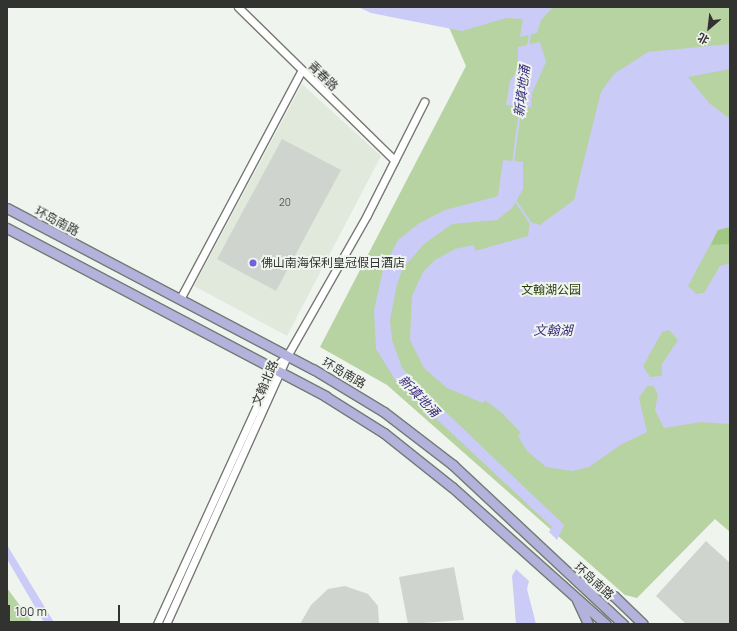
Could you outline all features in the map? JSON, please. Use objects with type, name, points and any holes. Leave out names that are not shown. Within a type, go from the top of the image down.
[{"type":"main road","name":"环岛南路","points":[[7,208],[337,382],[405,426],[453,465],[623,624]]},
{"type":"main road","name":"环岛南路","points":[[7,228],[274,368],[362,418],[406,449],[575,595],[606,624]]},
{"type":"main road","points":[[573,578],[614,596],[643,624]]},
{"type":"main road","points":[[575,595],[588,624]]},
{"type":"street","name":"青春路","points":[[238,7],[394,160]]},
{"type":"street","points":[[180,299],[302,70]]},
{"type":"street","points":[[287,356],[424,102]]},
{"type":"street","name":"文翰北路","points":[[157,624],[274,368],[287,356]]},
{"type":"street","name":"文翰北路","points":[[166,624],[282,373],[287,356]]},
{"type":"shaded area","name":"佛山南海保利皇冠假日酒店","points":[[302,84],[381,156],[287,336],[194,286]]},
{"type":"green space","name":"文翰湖公园","points":[[440,7],[730,7],[730,532],[715,519],[637,598],[625,595],[387,385],[320,347],[466,66]]},
{"type":"green space","points":[[730,227],[730,244],[711,245],[718,229]]},
{"type":"green space","points":[[7,588],[29,618],[33,624],[7,624]]},
{"type":"water","points":[[358,7],[553,7],[541,20],[537,33],[520,37],[523,19],[506,18],[462,31],[371,13]]},
{"type":"water","points":[[540,42],[546,62],[532,93],[531,107],[506,105],[510,81],[518,70],[518,47]]},
{"type":"water","name":"文翰湖","points":[[730,44],[730,69],[688,77],[709,103],[730,119],[730,227],[718,230],[688,286],[696,294],[704,293],[720,266],[730,263],[730,424],[701,422],[664,428],[655,410],[658,394],[653,386],[647,386],[639,398],[647,432],[622,444],[589,467],[572,471],[546,467],[527,451],[518,436],[521,433],[502,413],[485,400],[483,403],[447,388],[424,368],[410,340],[412,296],[423,272],[435,260],[455,249],[474,245],[475,251],[528,236],[530,222],[540,225],[574,200],[601,92],[614,74],[648,52]],"holes":[[[669,330],[678,340],[662,364],[662,376],[650,377],[643,366],[662,332]]]},
{"type":"water","points":[[503,160],[523,162],[523,189],[512,208],[497,220],[452,224],[424,244],[403,268],[397,284],[390,320],[392,340],[402,368],[428,395],[564,525],[557,540],[549,532],[552,527],[396,381],[376,349],[374,310],[383,270],[398,240],[418,224],[445,210],[498,196]]},
{"type":"water","points":[[7,545],[55,624],[45,624],[7,559]]},
{"type":"water","points":[[516,569],[529,581],[527,589],[536,624],[516,624],[512,576]]},
{"type":"building","points":[[282,139],[341,170],[276,291],[217,259]]},
{"type":"building","points":[[706,541],[730,563],[730,624],[686,624],[656,596]]},
{"type":"building","points":[[454,567],[464,620],[408,624],[399,577]]},
{"type":"building","points":[[345,586],[368,594],[378,606],[379,624],[300,624],[311,605],[328,589]]},
{"type":"waterway","name":"新填地涌","points":[[528,46],[530,33]]},
{"type":"waterway","name":"新填地涌","points":[[513,163],[521,104]]},
{"type":"waterway","points":[[515,200],[530,222]]},
{"type":"place","name":"佛山南海保利皇冠假日酒店","points":[[253,263]]}]
